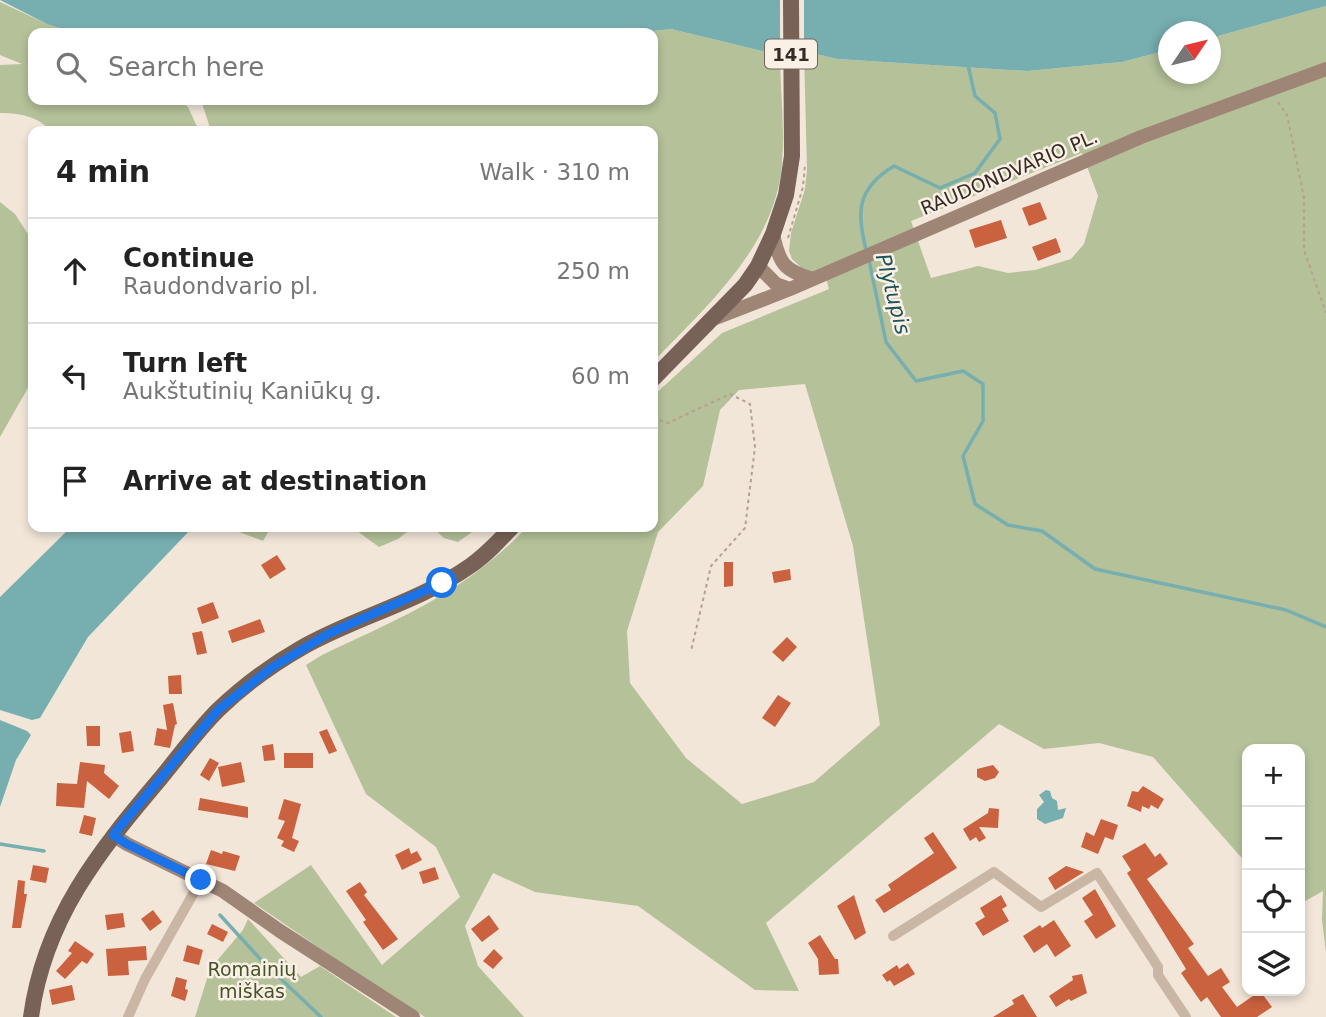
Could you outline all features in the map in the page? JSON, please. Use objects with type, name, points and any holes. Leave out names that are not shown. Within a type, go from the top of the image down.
[{"type":"main road","name":"141","points":[[758,266],[773,234],[791,175],[790,0]]},
{"type":"main road","name":"RAUDONDVARIO PL.","points":[[712,320],[1141,137],[1326,69]]},
{"type":"main road","points":[[773,234],[783,265],[794,274],[813,279]]},
{"type":"main road","points":[[758,266],[783,265]]},
{"type":"main road","name":"RAUDONDVARIO PL.","points":[[658,374],[739,291],[758,266]]},
{"type":"main road","points":[[758,266],[776,284],[790,289]]},
{"type":"main road","points":[[31,1017],[45,957],[74,891],[113,835],[218,710],[271,668],[328,634],[442,583],[469,567],[491,550],[507,532]]},
{"type":"main road","points":[[113,835],[223,891],[413,1017]]},
{"type":"street","points":[[893,936],[994,872],[1041,907],[1097,873],[1158,967],[1157,975],[1186,1017]]},
{"type":"street","points":[[128,1017],[145,979],[201,880]]},
{"type":"path","points":[[1269,90],[1287,115],[1304,198],[1304,250],[1326,313]]},
{"type":"path","points":[[658,420],[668,423],[730,394],[750,404],[755,447],[745,528],[711,566],[691,651]]},
{"type":"green space","points":[[0,2],[59,28],[28,28],[28,105],[186,105],[197,126],[45,126],[28,116],[0,113],[0,65],[22,64],[0,55]]},
{"type":"green space","points":[[1326,6],[1326,952],[1322,920],[1323,891],[1305,901],[1305,744],[1242,744],[1242,858],[1153,757],[1099,743],[1044,749],[999,724],[766,923],[799,991],[755,990],[638,906],[535,892],[493,873],[465,926],[478,966],[524,1017],[425,1017],[254,903],[311,865],[382,965],[460,897],[436,847],[366,794],[306,665],[431,602],[480,569],[522,532],[658,532],[658,391],[722,333],[829,289],[823,267],[815,272],[806,272],[792,259],[789,251],[791,233],[805,189],[807,169],[804,51],[837,59],[1027,71],[1122,62],[1158,53],[1158,84],[1221,84],[1221,35]],"holes":[[[1082,153],[1098,196],[1084,244],[1071,259],[1035,270],[1008,273],[978,266],[931,278],[911,221]],[[805,384],[853,546],[880,725],[814,782],[742,804],[686,758],[630,683],[627,631],[658,532],[703,486],[720,410],[739,390]]]},
{"type":"green space","points":[[671,29],[762,51],[780,51],[783,150],[777,194],[752,248],[716,296],[658,357],[658,126],[209,126],[203,105],[658,105],[658,30]]},
{"type":"green space","points":[[0,202],[15,214],[28,234],[28,388],[0,437]]},
{"type":"green space","points":[[239,532],[268,532],[263,541]]},
{"type":"green space","points":[[358,532],[407,532],[398,539],[379,547]]},
{"type":"green space","points":[[437,532],[472,532],[458,542],[444,538]]},
{"type":"green space","name":"Romainių miškas","points":[[248,919],[301,977],[320,966],[396,1017],[195,1017],[210,969],[243,930]]},
{"type":"water","points":[[0,0],[1326,0],[1326,6],[1221,35],[1221,21],[1158,21],[1158,53],[1122,62],[1027,71],[837,59],[804,51],[762,51],[671,29],[658,30],[658,28],[59,28]]},
{"type":"water","points":[[66,532],[188,532],[88,637],[40,718],[32,720],[0,710],[0,597]]},
{"type":"water","points":[[0,720],[31,735],[16,760],[0,807]]},
{"type":"water","points":[[1046,790],[1050,791],[1052,798],[1057,801],[1058,810],[1066,808],[1063,818],[1045,824],[1037,819],[1037,809],[1044,802],[1039,795]]},
{"type":"pier","points":[[780,0],[804,0],[804,55],[780,55]]},
{"type":"building","points":[[1040,202],[1047,219],[1029,226],[1022,208]]},
{"type":"building","points":[[1001,220],[1007,238],[975,248],[969,230]]},
{"type":"building","points":[[1056,238],[1061,252],[1038,261],[1032,247]]},
{"type":"building","points":[[277,555],[286,569],[270,579],[261,565]]},
{"type":"building","points":[[724,562],[733,562],[733,586],[724,587]]},
{"type":"building","points":[[790,569],[791,580],[774,583],[772,572]]},
{"type":"building","points":[[213,602],[219,618],[202,624],[197,608]]},
{"type":"building","points":[[260,619],[265,632],[232,643],[228,631]]},
{"type":"building","points":[[202,631],[207,653],[197,655],[192,633]]},
{"type":"building","points":[[787,637],[797,647],[783,662],[772,652]]},
{"type":"building","points":[[181,675],[182,694],[169,694],[168,676]]},
{"type":"building","points":[[778,695],[791,703],[775,727],[762,718]]},
{"type":"building","points":[[173,703],[177,724],[170,748],[154,745],[157,728],[167,730],[163,705]]},
{"type":"building","points":[[86,726],[100,726],[100,746],[87,746]]},
{"type":"building","points":[[327,729],[337,751],[329,754],[319,732]]},
{"type":"building","points":[[131,731],[134,751],[122,753],[119,733]]},
{"type":"building","points":[[273,744],[275,760],[264,761],[262,746]]},
{"type":"building","points":[[284,753],[313,753],[313,768],[284,768]]},
{"type":"building","points":[[210,758],[219,763],[209,781],[200,775]]},
{"type":"building","points":[[80,762],[105,765],[104,773],[119,786],[109,799],[87,781],[84,808],[56,806],[57,783],[77,784]]},
{"type":"building","points":[[241,762],[245,782],[222,787],[218,767]]},
{"type":"building","points":[[993,765],[999,772],[995,778],[985,781],[977,777],[977,769]]},
{"type":"building","points":[[1143,786],[1164,799],[1158,809],[1151,805],[1149,809],[1142,806],[1141,812],[1127,806],[1132,791],[1138,792]]},
{"type":"building","points":[[200,798],[248,807],[248,818],[198,810]]},
{"type":"building","points":[[284,799],[301,804],[292,838],[299,841],[294,852],[281,846],[284,841],[277,838],[285,821],[278,819]]},
{"type":"building","points":[[989,808],[999,809],[998,828],[979,827],[986,838],[979,842],[976,837],[970,841],[963,829],[988,813]]},
{"type":"building","points":[[84,815],[96,818],[92,836],[79,833]]},
{"type":"building","points":[[1101,819],[1118,825],[1113,840],[1105,837],[1098,854],[1081,847],[1086,832],[1094,836]]},
{"type":"building","points":[[933,832],[957,868],[884,913],[875,900],[891,890],[888,885],[934,853],[924,838]]},
{"type":"building","points":[[1145,843],[1155,857],[1160,853],[1168,864],[1147,879],[1194,944],[1188,948],[1208,976],[1221,968],[1230,982],[1222,987],[1237,1007],[1253,996],[1264,996],[1272,1007],[1257,1017],[1221,1017],[1207,997],[1201,1002],[1181,973],[1186,969],[1127,873],[1131,870],[1122,856]]},
{"type":"building","points":[[409,848],[411,854],[417,851],[422,860],[402,870],[395,855]]},
{"type":"building","points":[[211,850],[240,856],[235,871],[206,864]]},
{"type":"building","points":[[33,865],[49,868],[46,883],[30,880]]},
{"type":"building","points":[[1066,866],[1084,872],[1055,890],[1048,878]]},
{"type":"building","points":[[435,867],[439,879],[423,884],[419,872]]},
{"type":"building","points":[[18,880],[25,881],[24,894],[27,894],[21,928],[12,928]]},
{"type":"building","points":[[360,882],[367,892],[364,895],[398,939],[383,950],[346,891]]},
{"type":"building","points":[[1095,889],[1116,926],[1096,939],[1084,921],[1093,915],[1082,898]]},
{"type":"building","points":[[854,895],[866,933],[855,940],[837,906]]},
{"type":"building","points":[[1001,895],[1007,906],[1002,909],[1009,921],[983,936],[975,923],[985,917],[980,908]]},
{"type":"building","points":[[153,910],[162,922],[150,931],[141,919]]},
{"type":"building","points":[[123,913],[125,927],[107,930],[105,915]]},
{"type":"building","points":[[489,915],[499,929],[482,942],[471,929]]},
{"type":"building","points":[[1054,920],[1071,946],[1055,957],[1047,944],[1034,953],[1023,936]]},
{"type":"building","points":[[212,924],[228,932],[223,942],[207,934]]},
{"type":"building","points":[[820,935],[835,959],[838,959],[839,974],[819,975],[818,959],[808,943]]},
{"type":"building","points":[[75,941],[94,954],[87,964],[82,961],[65,979],[56,971],[72,953],[68,951]]},
{"type":"building","points":[[187,945],[203,950],[199,965],[183,961]]},
{"type":"building","points":[[146,946],[147,960],[128,961],[129,975],[108,976],[106,949]]},
{"type":"building","points":[[494,949],[503,958],[493,969],[483,961]]},
{"type":"building","points":[[908,963],[915,974],[894,986],[882,975],[897,965],[899,969]]},
{"type":"building","points":[[1082,974],[1087,993],[1056,1007],[1049,996],[1073,980],[1072,976]]},
{"type":"building","points":[[176,977],[187,980],[185,1001],[171,996]]},
{"type":"building","points":[[72,985],[75,1000],[52,1005],[49,990]]},
{"type":"building","points":[[1023,994],[1037,1017],[993,1017],[1014,1004],[1012,1000]]},
{"type":"waterway","name":"Plytupis","points":[[867,253],[861,226],[862,203],[872,184],[881,175],[894,166],[940,188],[975,173],[1000,139],[995,113],[975,96],[968,65]]},
{"type":"waterway","name":"Plytupis","points":[[869,260],[886,342],[916,381],[963,371],[983,384],[983,421],[963,456],[975,504],[1008,525],[1042,531],[1095,569],[1286,610],[1326,627]]},
{"type":"waterway","points":[[0,844],[44,851]]},
{"type":"waterway","points":[[220,915],[263,962],[321,1017]]},
{"type":"route","points":[[201,880],[113,835],[218,710],[271,668],[328,634],[442,583]]}]
